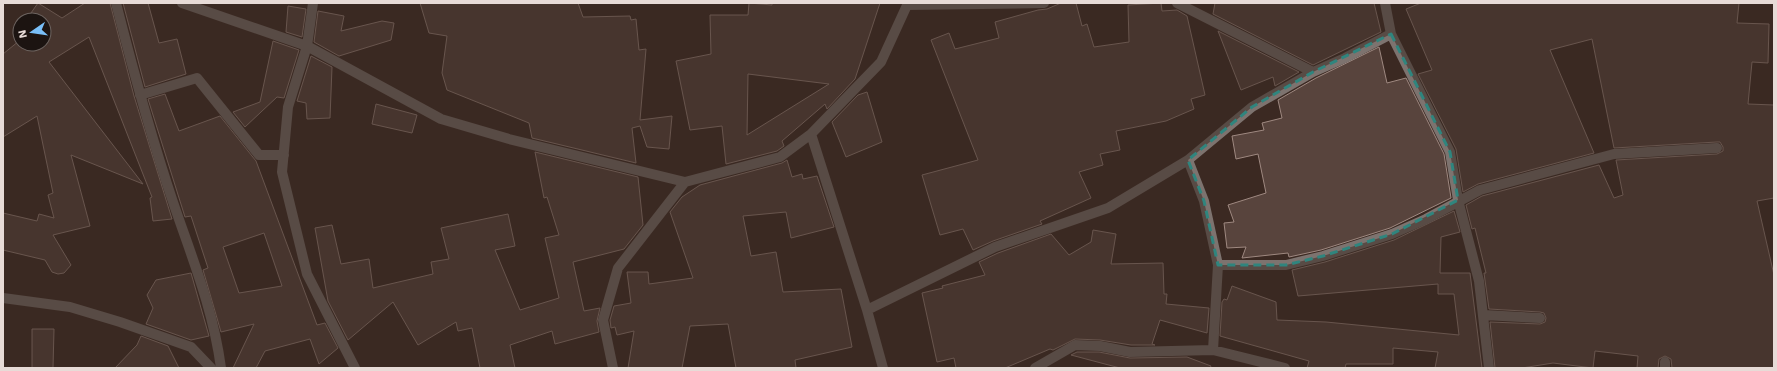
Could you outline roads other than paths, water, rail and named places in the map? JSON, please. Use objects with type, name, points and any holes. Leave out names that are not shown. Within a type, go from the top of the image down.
[{"type":"street","points":[[116,3],[140,95],[173,202],[198,270],[217,336],[220,368]]},
{"type":"street","points":[[182,3],[307,46],[441,119],[509,139],[685,182],[780,157],[811,134],[881,62],[908,4],[1044,3]]},
{"type":"street","points":[[313,3],[307,46],[288,107],[282,172],[308,274],[355,368]]},
{"type":"street","points":[[1177,3],[1313,72]]},
{"type":"street","points":[[1385,3],[1392,34],[1450,152],[1458,200],[1479,281],[1489,368]]},
{"type":"street","points":[[867,310],[995,247],[1108,208],[1188,160],[1252,107],[1313,72],[1345,58],[1392,34]]},
{"type":"street","points":[[140,95],[196,78],[259,154],[284,155]]},
{"type":"street","points":[[811,134],[867,310],[883,368]]},
{"type":"street","points":[[1218,265],[1286,265],[1323,256],[1392,234],[1426,219],[1458,200],[1480,190],[1614,154],[1717,148]]},
{"type":"street","points":[[1188,160],[1204,201],[1218,265],[1213,350]]},
{"type":"street","points":[[613,368],[603,320],[618,268],[685,182]]},
{"type":"street","points":[[3,298],[70,307],[120,322],[191,347],[211,368]]},
{"type":"street","points":[[1484,315],[1540,318]]},
{"type":"street","points":[[1035,368],[1075,345],[1100,346],[1130,352],[1213,350],[1285,368]]}]
